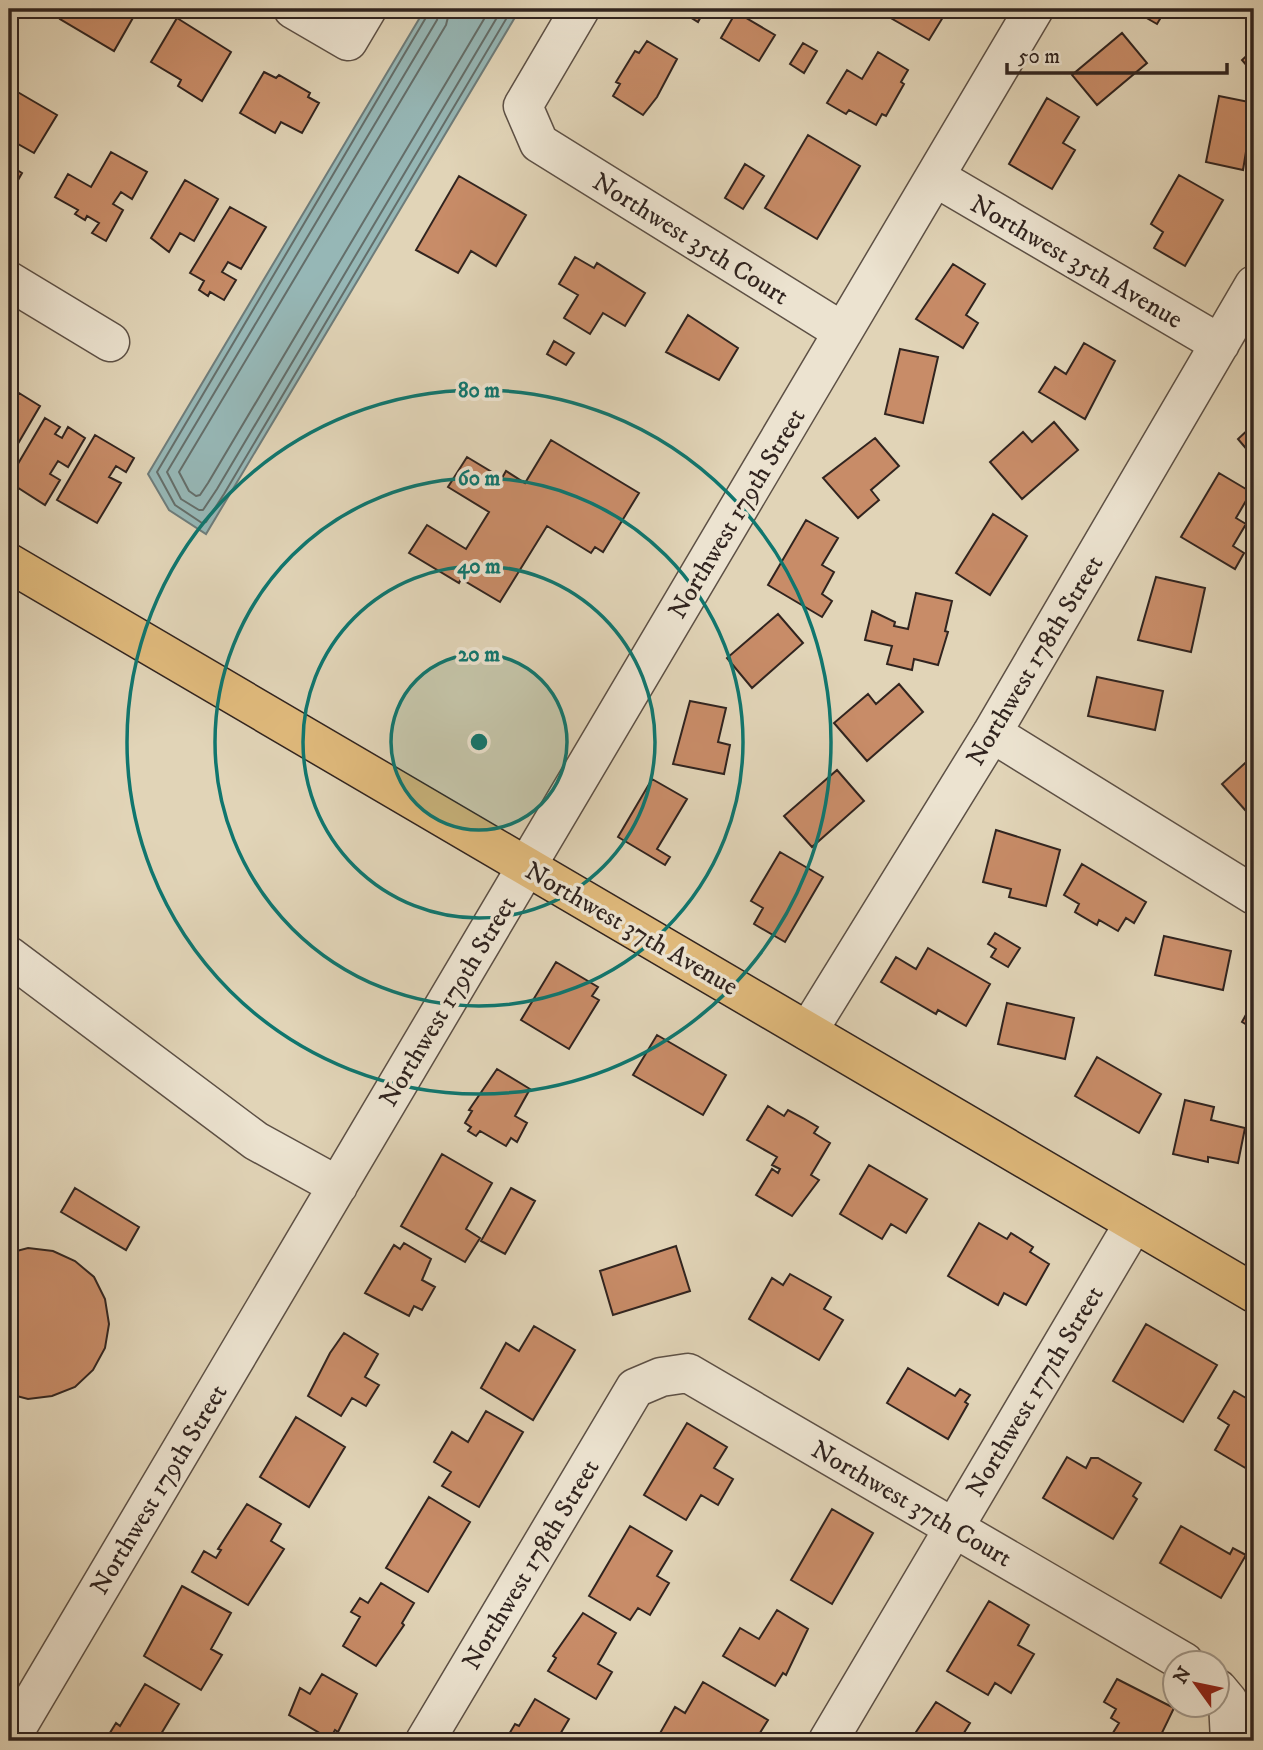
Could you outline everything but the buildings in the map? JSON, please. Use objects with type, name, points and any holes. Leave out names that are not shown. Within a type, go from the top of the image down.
[{"type":"main road","name":"Northwest 37th Avenue","points":[[9,563],[1254,1293]]},
{"type":"street","points":[[293,9],[348,41],[367,9]]},
{"type":"street","name":"Northwest 35th Court","points":[[580,9],[523,106],[538,143],[843,332]]},
{"type":"street","name":"Northwest 179th Street","points":[[9,1741],[1034,9]]},
{"type":"street","name":"Northwest 35th Avenue","points":[[935,177],[1220,344]]},
{"type":"street","points":[[9,281],[110,342]]},
{"type":"street","name":"Northwest 178th Street","points":[[808,1031],[992,733],[1254,285]]},
{"type":"street","points":[[992,733],[1254,895]]},
{"type":"street","points":[[9,956],[256,1140],[338,1186]]},
{"type":"street","name":"Northwest 177th Street","points":[[828,1741],[1135,1223]]},
{"type":"street","name":"Northwest 37th Court","points":[[635,1388],[661,1377],[688,1373],[1162,1649]]},
{"type":"street","name":"Northwest 178th Street","points":[[425,1741],[635,1388]]},
{"type":"street","points":[[1229,1718],[1231,1740]]},
{"type":"water","points":[[425,9],[520,9],[206,534],[169,510],[148,474]]}]
